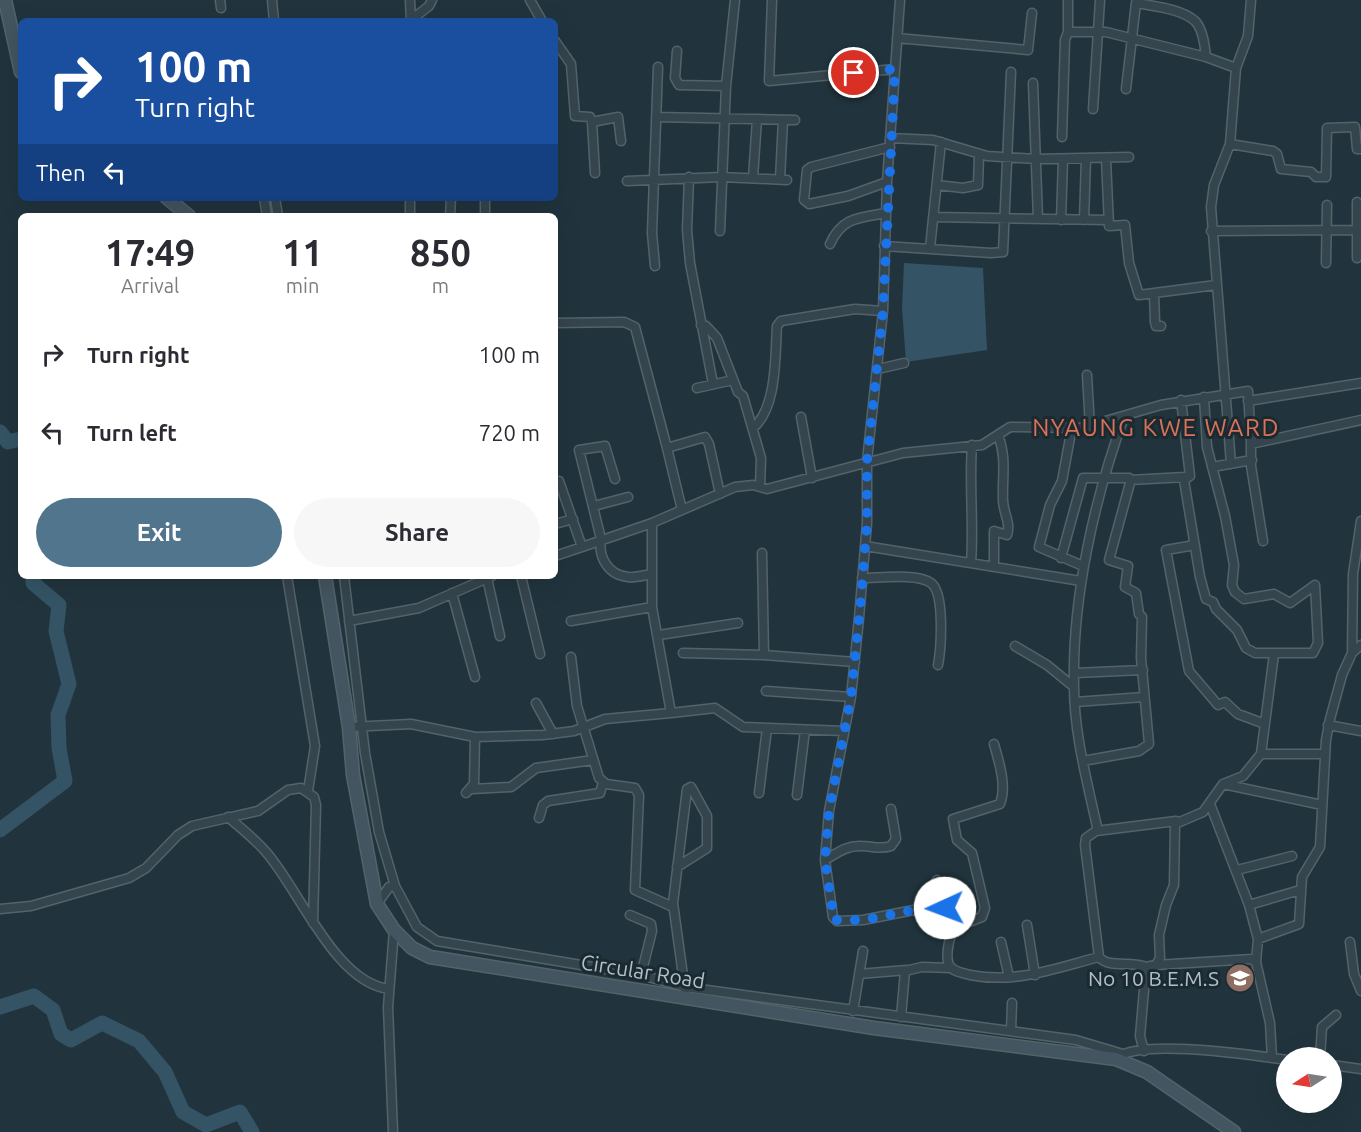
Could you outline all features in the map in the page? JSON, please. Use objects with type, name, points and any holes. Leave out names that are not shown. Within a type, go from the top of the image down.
[{"type":"main road","points":[[5,0],[18,58]]},
{"type":"main road","points":[[171,201],[185,213]]},
{"type":"main road","name":"Circular Road","points":[[326,579],[355,727],[353,775],[377,904],[394,930],[412,948],[430,957],[684,992],[884,1029],[1119,1056],[1147,1072],[1234,1132]]},
{"type":"street","points":[[273,0],[274,18]]},
{"type":"street","points":[[410,0],[411,18]]},
{"type":"street","points":[[415,18],[429,6],[432,0]]},
{"type":"street","points":[[530,0],[540,18]]},
{"type":"street","points":[[720,231],[726,86],[735,0]]},
{"type":"street","points":[[772,0],[769,81],[895,69]]},
{"type":"street","points":[[900,0],[887,182],[883,311],[867,461],[865,546],[855,662],[851,697],[829,811],[825,860],[834,920],[864,920],[944,904]]},
{"type":"street","points":[[1062,137],[1068,0]]},
{"type":"street","points":[[1093,110],[1100,0]]},
{"type":"street","points":[[1231,464],[1211,231],[1215,185],[1230,144],[1236,68],[1248,36],[1251,0]]},
{"type":"street","points":[[1126,89],[1136,3],[1195,21],[1200,29],[1206,57]]},
{"type":"street","points":[[897,38],[1028,50],[1032,13]]},
{"type":"street","points":[[1068,32],[1098,32],[1131,38],[1206,57],[1236,68]]},
{"type":"street","points":[[558,45],[571,64],[575,116],[590,117],[592,122],[595,173]]},
{"type":"street","points":[[677,51],[675,78],[679,85],[726,86]]},
{"type":"street","points":[[655,266],[652,233],[658,67]]},
{"type":"street","points":[[884,246],[1003,252],[1009,158],[1011,72]]},
{"type":"street","points":[[1033,83],[1038,219]]},
{"type":"street","points":[[592,122],[618,117],[621,141]]},
{"type":"street","points":[[656,117],[795,120]]},
{"type":"street","points":[[753,178],[757,119]]},
{"type":"street","points":[[627,181],[688,177],[783,180],[783,120]]},
{"type":"street","points":[[1230,144],[1273,151],[1277,154],[1281,169],[1311,172],[1316,177],[1326,177],[1327,128],[1355,128],[1357,149],[1361,149]]},
{"type":"street","points":[[930,248],[941,142]]},
{"type":"street","points":[[887,182],[848,196],[808,204],[804,200],[807,170],[811,167],[890,143],[941,142],[979,155],[1009,158],[1106,159],[1129,157]]},
{"type":"street","points":[[937,185],[963,188],[978,185],[979,155]]},
{"type":"street","points":[[1061,220],[1063,159]]},
{"type":"street","points":[[1084,220],[1086,159]]},
{"type":"street","points":[[1106,159],[1109,226],[1125,225],[1128,263],[1139,295],[1216,285]]},
{"type":"street","points":[[688,177],[687,230],[692,278],[713,384]]},
{"type":"street","points":[[1357,201],[1357,258]]},
{"type":"street","points":[[1326,263],[1327,205]]},
{"type":"street","points":[[830,244],[839,227],[847,222],[886,213]]},
{"type":"street","points":[[933,218],[1108,220]]},
{"type":"street","points":[[1211,231],[1356,230]]},
{"type":"street","points":[[1154,293],[1155,322],[1156,326],[1161,326]]},
{"type":"street","points":[[753,428],[758,424],[771,399],[777,327],[781,321],[855,309],[883,311]]},
{"type":"street","points":[[558,322],[624,322],[635,327],[682,510]]},
{"type":"street","points":[[701,326],[706,326],[717,338],[733,380],[743,396],[760,458],[760,487]]},
{"type":"street","points":[[878,369],[904,363]]},
{"type":"street","points":[[1087,375],[1090,426]]},
{"type":"street","points":[[697,388],[733,380]]},
{"type":"street","points":[[1248,401],[1361,383]]},
{"type":"street","points":[[558,555],[652,523],[744,484],[767,489],[903,453],[989,442],[1010,427],[1021,425],[1090,426],[1124,417],[1145,408],[1181,400],[1248,391],[1252,460],[1263,541]]},
{"type":"street","points":[[1185,477],[1206,599],[1213,602],[1216,609],[1237,630],[1246,648],[1255,653],[1307,654],[1316,650],[1318,630],[1315,585],[1290,603],[1274,594],[1244,599],[1235,592],[1231,581],[1234,565],[1225,516],[1207,447],[1204,397]]},
{"type":"street","points":[[1060,558],[1081,480],[1088,477],[1106,476],[1126,477],[1130,480],[1190,476],[1181,400]]},
{"type":"street","points":[[801,417],[812,478]]},
{"type":"street","points":[[1096,831],[1083,761],[1074,687],[1081,581],[1106,476],[1124,417]]},
{"type":"street","points":[[1251,444],[1361,420]]},
{"type":"street","points":[[1072,427],[1062,481],[1050,505],[1039,543],[1040,549],[1083,566]]},
{"type":"street","points":[[994,567],[994,531],[1007,535],[1009,527],[1003,498],[1004,450],[998,435]]},
{"type":"street","points":[[667,448],[705,437],[709,444],[720,494]]},
{"type":"street","points":[[971,563],[974,524],[969,486],[972,445]]},
{"type":"street","points":[[615,479],[605,446],[579,450],[594,506],[601,539],[599,549],[603,560],[613,572],[628,577],[652,574]]},
{"type":"street","points":[[1212,467],[1252,460]]},
{"type":"street","points":[[1083,761],[1147,747],[1149,733],[1144,697],[1142,617],[1139,614],[1136,593],[1125,587],[1128,566],[1109,560],[1130,480]]},
{"type":"street","points":[[559,482],[582,547]]},
{"type":"street","points":[[594,506],[628,497]]},
{"type":"street","points":[[558,523],[573,519]]},
{"type":"street","points":[[1258,939],[1299,924],[1300,890],[1304,871],[1320,847],[1328,725],[1342,675],[1352,653],[1353,574],[1361,522]]},
{"type":"street","points":[[652,523],[652,608],[659,635],[671,713]]},
{"type":"street","points":[[1195,545],[1166,550],[1189,671],[1218,705],[1225,702],[1238,714],[1265,724]]},
{"type":"street","points":[[865,546],[1081,581]]},
{"type":"street","points":[[762,553],[764,655]]},
{"type":"street","points":[[862,578],[917,578],[930,582],[936,588],[941,623],[938,665]]},
{"type":"street","points":[[287,579],[315,746],[308,791]]},
{"type":"street","points":[[344,579],[350,621],[355,727],[379,832],[395,886],[417,927],[437,941],[640,975],[684,992],[1076,1040],[1119,1056],[1144,1051],[1205,1050],[1276,1059]]},
{"type":"street","points":[[350,621],[419,608],[484,579]]},
{"type":"street","points":[[489,579],[500,636]]},
{"type":"street","points":[[521,579],[540,654]]},
{"type":"street","points":[[452,593],[475,677]]},
{"type":"street","points":[[571,621],[652,608]]},
{"type":"street","points":[[659,635],[738,623]]},
{"type":"street","points":[[1352,653],[1361,645]]},
{"type":"street","points":[[1016,646],[1047,665],[1074,687]]},
{"type":"street","points":[[683,653],[764,655],[855,662]]},
{"type":"street","points":[[1256,962],[1252,958],[1156,964],[1146,967],[1140,964],[1106,962],[1099,957],[1084,845],[1086,838],[1096,831],[1176,821],[1200,814],[1210,804],[1223,784],[1243,777],[1261,754],[1274,654]]},
{"type":"street","points":[[539,818],[543,805],[548,801],[600,792],[603,782],[593,760],[577,706],[571,657]]},
{"type":"street","points":[[1075,673],[1143,670]]},
{"type":"street","points":[[766,691],[851,697]]},
{"type":"street","points":[[1075,702],[1144,697]]},
{"type":"street","points":[[536,703],[553,734]]},
{"type":"street","points":[[355,727],[411,724],[475,737],[553,734],[605,719],[715,708],[743,727],[844,731]]},
{"type":"street","points":[[1328,725],[1361,731]]},
{"type":"street","points":[[759,793],[767,728]]},
{"type":"street","points":[[796,795],[805,730]]},
{"type":"street","points":[[475,737],[476,770],[469,791],[511,787],[536,768],[593,760]]},
{"type":"street","points":[[955,927],[982,917],[985,912],[972,853],[957,840],[953,822],[954,817],[1000,804],[1003,793],[994,744]]},
{"type":"street","points":[[1261,754],[1325,754]]},
{"type":"street","points":[[603,782],[638,791],[640,804],[635,890],[674,908]]},
{"type":"street","points":[[1223,784],[1322,805]]},
{"type":"street","points":[[677,867],[707,848],[707,816],[691,787],[687,789],[677,867],[674,908],[684,992]]},
{"type":"street","points":[[0,909],[31,906],[129,878],[146,868],[178,835],[192,826],[258,811],[288,790],[301,788],[314,797],[316,805],[313,924]]},
{"type":"street","points":[[1210,804],[1237,870],[1258,939],[1256,962],[1270,1023],[1272,1058]]},
{"type":"street","points":[[825,860],[842,849],[862,846],[875,850],[891,846],[896,839],[891,809]]},
{"type":"street","points":[[228,817],[266,851],[313,924],[356,976],[369,986],[389,989]]},
{"type":"street","points":[[1156,964],[1160,958],[1159,935],[1166,905],[1174,885],[1176,821]]},
{"type":"street","points":[[1237,870],[1292,856]]},
{"type":"street","points":[[937,880],[944,904],[955,927],[948,953],[951,968]]},
{"type":"street","points":[[377,904],[389,887],[395,886]]},
{"type":"street","points":[[1249,905],[1300,890]]},
{"type":"street","points":[[630,915],[651,924],[652,931],[640,975]]},
{"type":"street","points":[[1027,925],[1035,975]]},
{"type":"street","points":[[393,1132],[389,989],[394,930]]},
{"type":"street","points":[[1001,942],[1009,977]]},
{"type":"street","points":[[1350,942],[1354,974],[1361,991]]},
{"type":"street","points":[[853,1011],[863,951]]},
{"type":"street","points":[[859,974],[922,967],[951,968],[982,977],[1009,977],[1035,975],[1099,957]]},
{"type":"street","points":[[1144,1051],[1140,1036],[1146,967]]},
{"type":"street","points":[[901,1017],[904,974],[907,970]]},
{"type":"street","points":[[1011,1031],[1012,1003]]},
{"type":"street","points":[[1321,1047],[1322,1027],[1336,1016]]},
{"type":"street","points":[[1342,1066],[1361,1069]]},
{"type":"water","points":[[904,263],[983,268],[987,350],[906,362],[902,308]]},
{"type":"waterway","points":[[0,432],[8,442],[18,440]]},
{"type":"waterway","points":[[0,830],[65,781],[59,748],[58,715],[69,684],[56,631],[59,605],[33,583],[33,579]]},
{"type":"waterway","points":[[0,1007],[34,996],[53,1010],[61,1034],[71,1040],[102,1023],[139,1041],[165,1072],[183,1112],[206,1125],[240,1112],[252,1132]]},
{"type":"place","name":"No 10 B.E.M.S","points":[[1240,978]]},
{"type":"district","name":"NYAUNG KWE WARD","points":[[1156,427]]},
{"type":"route","points":[[854,73],[895,69],[887,182],[883,311],[867,461],[867,523],[861,598],[851,697],[829,811],[825,860],[834,920],[864,920],[944,904],[945,908]]}]
